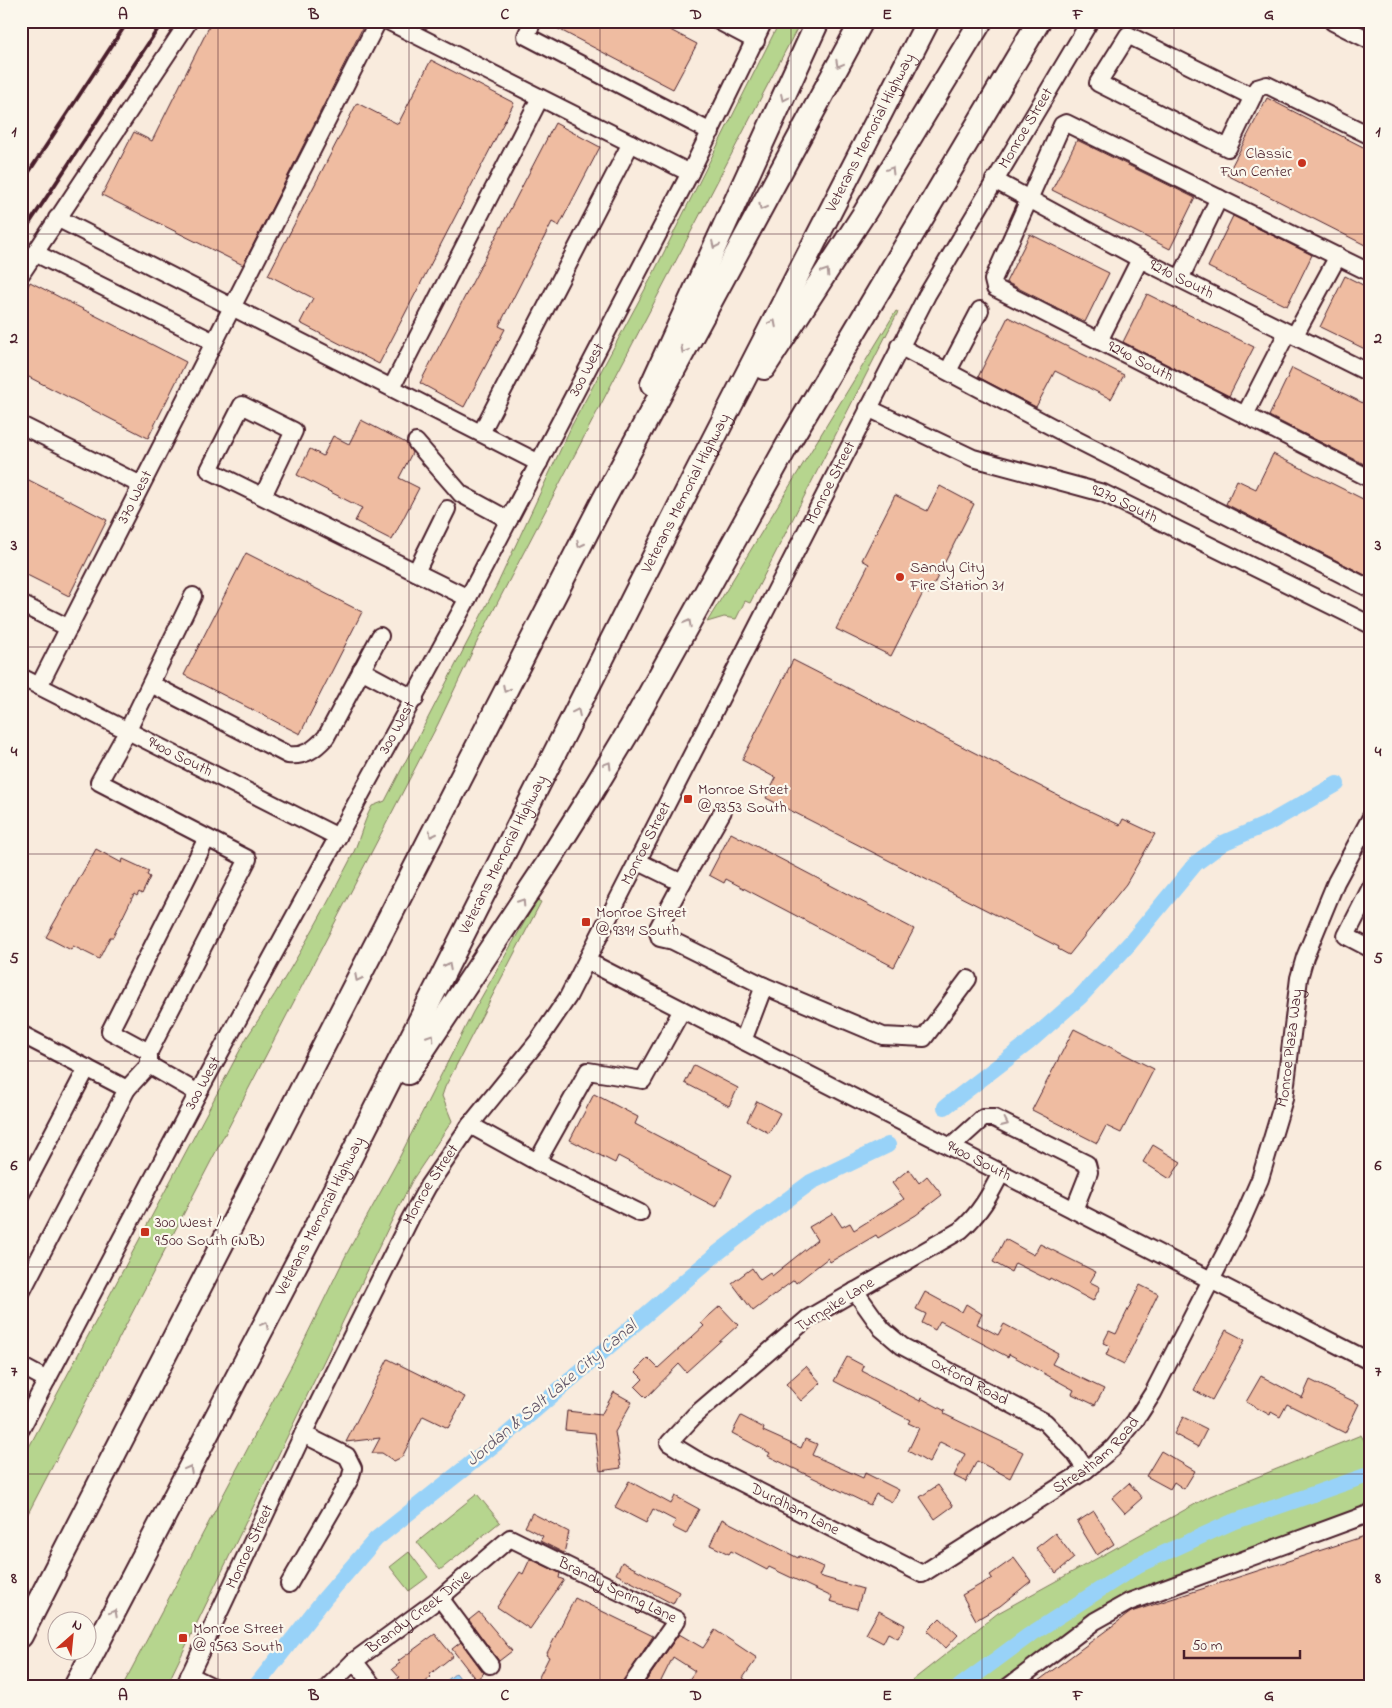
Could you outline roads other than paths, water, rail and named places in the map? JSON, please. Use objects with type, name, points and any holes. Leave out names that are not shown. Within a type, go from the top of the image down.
[{"type":"highway","points":[[603,501],[670,340],[818,21]]},
{"type":"highway","points":[[21,1636],[603,501],[862,21]]},
{"type":"highway","name":"Veterans Memorial Highway","points":[[75,1687],[315,1228],[695,475],[928,21]]},
{"type":"highway","points":[[695,475],[865,212],[981,21]]},
{"type":"highway","points":[[315,1228],[408,1072],[547,864],[589,797],[630,728],[788,442],[1039,21]]},
{"type":"street","points":[[21,274],[189,21]]},
{"type":"street","name":"370 West","points":[[39,686],[231,306],[378,21]]},
{"type":"street","points":[[388,21],[690,173]]},
{"type":"street","points":[[533,21],[526,36],[711,132]]},
{"type":"street","points":[[718,21],[756,41]]},
{"type":"street","name":"300 West","points":[[21,1429],[198,1093],[415,699],[690,173],[756,41],[764,21]]},
{"type":"street","name":"Monroe Street","points":[[186,1681],[303,1434],[411,1217],[428,1186],[470,1125],[538,1041],[568,997],[899,346],[994,180],[1090,21]]},
{"type":"street","points":[[1333,22],[1371,41]]},
{"type":"street","points":[[1253,97],[1128,35],[1098,83],[1228,148],[1253,97],[1257,88],[1267,85],[1371,136]]},
{"type":"street","points":[[392,387],[540,98]]},
{"type":"street","points":[[1029,199],[1062,125],[1066,123],[1371,273]]},
{"type":"street","points":[[481,433],[631,143]]},
{"type":"street","name":"9210 South","points":[[994,180],[1140,259],[1371,374]]},
{"type":"street","points":[[1180,279],[1219,198]]},
{"type":"street","name":"9240 South","points":[[1029,199],[992,280],[993,285],[1371,479]]},
{"type":"street","points":[[57,218],[539,463]]},
{"type":"street","points":[[35,253],[214,342]]},
{"type":"street","points":[[1244,415],[1338,256]]},
{"type":"street","points":[[1099,341],[1140,259]]},
{"type":"street","points":[[948,371],[980,310]]},
{"type":"street","points":[[899,346],[1076,440],[1371,589]]},
{"type":"street","points":[[263,496],[294,431],[242,405],[209,470],[468,598]]},
{"type":"street","name":"9270 South","points":[[868,408],[973,458],[1103,493],[1371,625]]},
{"type":"street","points":[[21,425],[141,484]]},
{"type":"street","points":[[416,442],[462,494],[509,520]]},
{"type":"street","points":[[416,572],[448,509]]},
{"type":"street","points":[[21,1293],[127,1089],[149,1059],[248,859],[98,782],[128,730],[193,596]]},
{"type":"street","points":[[21,604],[69,628]]},
{"type":"street","points":[[151,684],[288,754],[299,756],[318,745],[326,736],[380,636]]},
{"type":"street","points":[[361,670],[415,699]]},
{"type":"street","name":"9400 South","points":[[21,678],[338,837]]},
{"type":"street","points":[[723,810],[657,930],[660,938],[673,941],[764,986],[882,1036],[924,1038],[968,979]]},
{"type":"street","name":"Monroe Plaza Way","points":[[1211,1280],[1260,1180],[1274,1137],[1284,1099],[1299,978],[1305,957],[1336,882],[1371,817]]},
{"type":"street","points":[[198,1093],[110,1031],[207,838]]},
{"type":"street","points":[[638,861],[682,883]]},
{"type":"street","points":[[1371,887],[1346,936],[1371,949]]},
{"type":"street","name":"9400 South","points":[[587,961],[1371,1362]]},
{"type":"street","points":[[743,1041],[764,986]]},
{"type":"street","points":[[537,1162],[588,1071],[643,1080],[682,1010]]},
{"type":"street","points":[[21,1034],[127,1089]]},
{"type":"street","points":[[21,1194],[87,1068]]},
{"type":"street","points":[[951,1147],[983,1118],[994,1118],[1087,1164],[1089,1172],[1074,1210]]},
{"type":"street","points":[[470,1125],[537,1162],[640,1213]]},
{"type":"street","name":"Turnpike Lane","points":[[669,1443],[695,1415],[807,1319],[961,1230],[975,1218],[986,1202],[1001,1173]]},
{"type":"street","name":"Streatham Road","points":[[922,1574],[1086,1470],[1113,1448],[1135,1422],[1153,1393],[1211,1280]]},
{"type":"street","name":"Oxford Road","points":[[855,1291],[882,1329],[902,1346],[1045,1422],[1074,1452],[1086,1470]]},
{"type":"street","points":[[21,1366],[47,1380]]},
{"type":"street","points":[[289,1584],[350,1479],[353,1468],[347,1456],[303,1434]]},
{"type":"street","name":"Durdham Lane","points":[[669,1443],[697,1460],[922,1574]]},
{"type":"street","points":[[1008,1687],[1095,1621],[1129,1602],[1371,1513]]},
{"type":"street","name":"Brandy Creek Drive","points":[[328,1687],[354,1661],[440,1598],[510,1538]]},
{"type":"street","name":"Brandy Spring Lane","points":[[510,1538],[677,1620],[630,1687]]},
{"type":"street","points":[[440,1598],[490,1665]]},
{"type":"street","points":[[354,1661],[374,1687]]},
{"type":"street","points":[[186,1681],[214,1687]]},
{"type":"water","points":[[456,1673],[467,1687],[439,1687]]},
{"type":"waterway","name":"Jordan & Salt Lake City Canal","points":[[945,1107],[1028,1043],[1080,997],[1130,943],[1196,863],[1223,843],[1267,824],[1337,784]]},
{"type":"waterway","name":"Jordan & Salt Lake City Canal","points":[[255,1687],[325,1598],[376,1539],[504,1437],[715,1255],[768,1214],[811,1182],[888,1145]]},
{"type":"waterway","points":[[959,1687],[1028,1636],[1138,1565],[1230,1523],[1365,1476]]},
{"type":"railway","points":[[21,184],[128,21]]},
{"type":"railway","points":[[21,236],[163,21]]},
{"type":"place","name":"Classic Fun Center","points":[[1302,163]]},
{"type":"place","name":"Sandy City Fire Station 31","points":[[900,577]]},
{"type":"place","name":"Monroe Street @ 9353 South","points":[[688,799]]},
{"type":"place","name":"Monroe Street @ 9391 South","points":[[586,922]]},
{"type":"place","name":"300 West / 9500 South (NB)","points":[[145,1232]]},
{"type":"place","name":"Monroe Street @ 9563 South","points":[[183,1638]]}]
